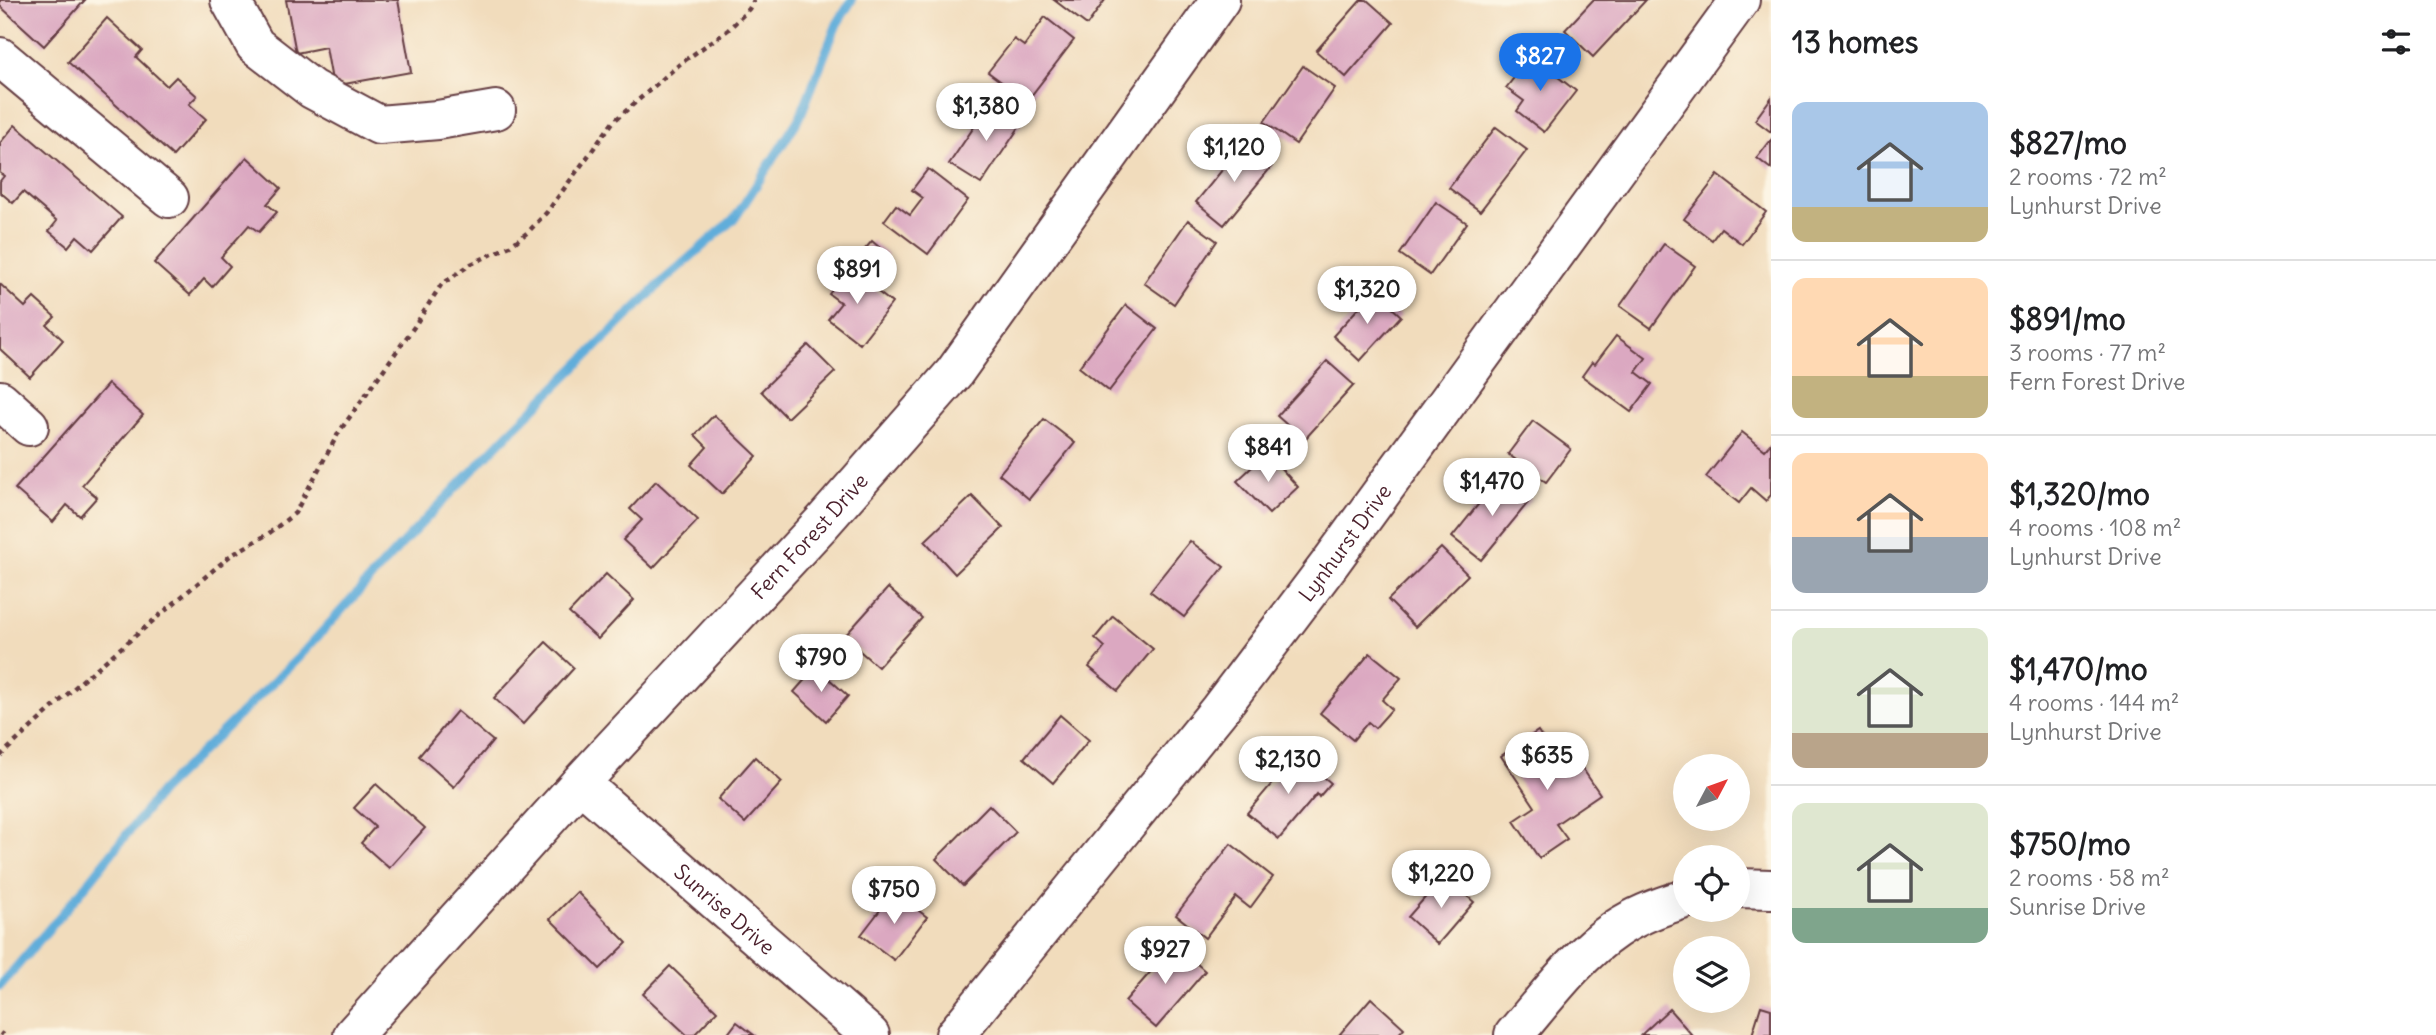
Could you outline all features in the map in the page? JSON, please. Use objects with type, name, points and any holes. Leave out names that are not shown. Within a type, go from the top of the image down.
[{"type":"street","points":[[230,0],[256,45],[312,89],[379,125],[438,120],[496,110]]},
{"type":"street","name":"Fern Forest Drive","points":[[353,1035],[580,783],[822,523],[954,373],[1220,0]]},
{"type":"street","name":"Lynhurst Drive","points":[[955,1035],[1219,710],[1315,583],[1740,0]]},
{"type":"street","points":[[0,57],[169,198]]},
{"type":"street","points":[[0,400],[29,426]]},
{"type":"street","name":"Sunrise Drive","points":[[580,783],[870,1035]]},
{"type":"street","points":[[1750,888],[1771,889]]},
{"type":"street","points":[[1514,1035],[1598,942],[1635,918],[1673,904]]},
{"type":"path","points":[[0,756],[84,679],[230,556],[268,534],[295,513],[339,432],[441,285],[471,264],[510,246],[528,232],[547,212],[613,122],[681,63],[728,30],[749,9],[754,0]]},
{"type":"building","points":[[0,0],[85,0],[44,46],[0,6]]},
{"type":"building","points":[[286,0],[398,0],[411,72],[333,86],[326,47],[296,53]]},
{"type":"building","points":[[1054,0],[1105,0],[1087,25]]},
{"type":"building","points":[[1361,0],[1367,0],[1393,23],[1346,77],[1316,51]]},
{"type":"building","points":[[1593,0],[1646,0],[1593,57],[1565,30]]},
{"type":"building","points":[[1045,17],[1074,40],[1027,101],[988,72],[1014,39],[1024,46]]},
{"type":"building","points":[[107,18],[142,50],[136,57],[167,86],[176,77],[197,96],[189,104],[206,119],[173,156],[68,62]]},
{"type":"building","points":[[1531,56],[1576,91],[1544,132],[1517,111],[1524,101],[1506,88]]},
{"type":"building","points":[[1303,66],[1335,88],[1296,144],[1264,122]]},
{"type":"building","points":[[1771,98],[1771,132],[1755,120]]},
{"type":"building","points":[[991,102],[1022,123],[981,184],[949,164]]},
{"type":"building","points":[[15,125],[122,217],[93,250],[77,236],[68,247],[49,231],[57,221],[23,192],[13,203],[0,192],[0,181],[4,176],[0,173],[0,143]]},
{"type":"building","points":[[1496,127],[1527,150],[1480,211],[1449,188]]},
{"type":"building","points":[[1771,140],[1771,169],[1757,158]]},
{"type":"building","points":[[1244,143],[1272,166],[1224,225],[1196,202]]},
{"type":"building","points":[[247,157],[281,188],[267,204],[277,212],[259,232],[249,225],[221,257],[230,266],[212,287],[204,279],[190,295],[154,263]]},
{"type":"building","points":[[928,169],[968,200],[928,254],[884,221],[896,205],[910,215],[923,198],[912,190]]},
{"type":"building","points":[[1718,175],[1766,212],[1742,244],[1721,228],[1712,240],[1684,219]]},
{"type":"building","points":[[1436,202],[1467,223],[1430,275],[1400,254]]},
{"type":"building","points":[[1188,220],[1217,241],[1174,304],[1144,283]]},
{"type":"building","points":[[872,241],[888,255],[871,277],[854,262]]},
{"type":"building","points":[[1664,244],[1695,266],[1651,328],[1620,306]]},
{"type":"building","points":[[849,269],[892,303],[860,344],[828,319],[841,303],[829,294]]},
{"type":"building","points":[[0,284],[25,307],[34,298],[55,317],[47,325],[63,340],[30,377],[0,349]]},
{"type":"building","points":[[1374,291],[1401,316],[1360,361],[1333,336]]},
{"type":"building","points":[[1126,305],[1157,329],[1109,391],[1079,367]]},
{"type":"building","points":[[1616,336],[1646,358],[1636,372],[1652,384],[1631,412],[1582,376],[1592,362],[1595,364]]},
{"type":"building","points":[[808,345],[835,372],[787,418],[761,391]]},
{"type":"building","points":[[1327,361],[1354,385],[1304,440],[1277,416]]},
{"type":"building","points":[[108,384],[143,415],[82,485],[97,497],[80,516],[67,505],[53,522],[15,489]]},
{"type":"building","points":[[714,415],[757,456],[722,494],[691,465],[707,447],[695,435]]},
{"type":"building","points":[[1044,419],[1075,443],[1029,499],[999,474]]},
{"type":"building","points":[[1533,421],[1571,449],[1546,482],[1508,454]]},
{"type":"building","points":[[1742,432],[1765,450],[1771,443],[1771,495],[1766,501],[1751,488],[1739,503],[1706,477]]},
{"type":"building","points":[[1267,453],[1298,487],[1269,514],[1237,481]]},
{"type":"building","points":[[1502,475],[1531,499],[1481,560],[1452,537]]},
{"type":"building","points":[[656,481],[698,520],[653,568],[623,540],[642,520],[630,509]]},
{"type":"building","points":[[972,496],[1003,528],[955,574],[925,541]]},
{"type":"building","points":[[1190,541],[1224,567],[1184,617],[1150,591]]},
{"type":"building","points":[[1441,548],[1468,575],[1415,627],[1388,600]]},
{"type":"building","points":[[606,574],[634,600],[598,639],[569,613]]},
{"type":"building","points":[[888,588],[922,618],[878,667],[844,637]]},
{"type":"building","points":[[1113,616],[1153,649],[1118,691],[1089,667],[1105,647],[1095,638]]},
{"type":"building","points":[[546,642],[574,668],[523,724],[494,698]]},
{"type":"building","points":[[1370,653],[1401,678],[1382,700],[1392,709],[1375,728],[1368,722],[1353,740],[1320,713]]},
{"type":"building","points":[[816,667],[848,696],[826,721],[794,692]]},
{"type":"building","points":[[457,711],[493,741],[454,787],[419,756]]},
{"type":"building","points":[[1060,715],[1089,740],[1053,783],[1024,758]]},
{"type":"building","points":[[1538,731],[1564,771],[1578,762],[1600,794],[1556,824],[1567,839],[1539,858],[1514,821],[1535,807],[1501,756]]},
{"type":"building","points":[[1297,754],[1331,783],[1319,797],[1317,794],[1279,839],[1247,813]]},
{"type":"building","points":[[755,757],[782,782],[745,823],[718,799]]},
{"type":"building","points":[[376,784],[425,828],[389,868],[361,843],[375,827],[354,808]]},
{"type":"building","points":[[989,805],[1016,832],[963,886],[936,859]]},
{"type":"building","points":[[1231,844],[1273,877],[1250,908],[1236,897],[1205,938],[1176,915]]},
{"type":"building","points":[[1444,876],[1474,902],[1438,944],[1408,917]]},
{"type":"building","points":[[577,892],[627,943],[600,969],[550,919]]},
{"type":"building","points":[[894,892],[927,917],[894,960],[861,935]]},
{"type":"building","points":[[1175,944],[1205,971],[1156,1028],[1125,1001]]},
{"type":"building","points":[[670,966],[717,1011],[694,1035],[687,1035],[643,994]]},
{"type":"building","points":[[1371,998],[1404,1028],[1398,1035],[1339,1035]]},
{"type":"building","points":[[1761,1006],[1771,1009],[1771,1035],[1752,1035]]},
{"type":"building","points":[[1669,1009],[1692,1035],[1641,1035]]},
{"type":"building","points":[[737,1022],[754,1035],[727,1035]]},
{"type":"waterway","points":[[0,986],[84,888],[161,791],[299,657],[502,440],[664,280],[735,218],[800,117],[837,24],[852,0]]}]
